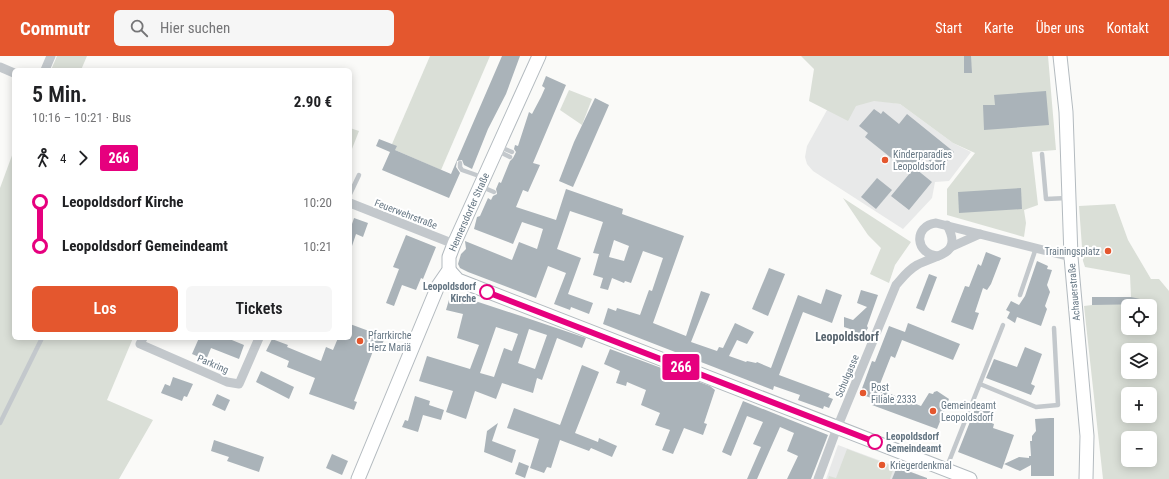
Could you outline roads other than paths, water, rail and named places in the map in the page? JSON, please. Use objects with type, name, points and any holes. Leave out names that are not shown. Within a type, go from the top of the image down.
[{"type":"street","points":[[46,68],[50,56]]},
{"type":"street","name":"Hennersdorfer Straße","points":[[358,479],[438,286],[449,270],[449,257],[454,244],[539,56]]},
{"type":"street","name":"Achauerstraße","points":[[1060,56],[1066,112],[1071,257],[1087,436],[1086,479]]},
{"type":"street","points":[[0,67],[12,72]]},
{"type":"street","name":"Feuerwehrstraße","points":[[352,205],[454,244]]},
{"type":"street","points":[[938,256],[927,253],[920,244],[921,234],[931,223],[948,225],[1071,257]]},
{"type":"street","points":[[948,225],[952,234],[951,247]]},
{"type":"street","name":"Schulgasse","points":[[818,479],[837,428],[896,285],[906,273],[916,266],[943,255],[951,247],[980,234]]},
{"type":"street","points":[[449,270],[458,280],[970,479]]},
{"type":"street","name":"Parkring","points":[[142,340],[140,344],[227,382],[239,384],[258,340]]},
{"type":"lane","points":[[497,148],[511,155]]},
{"type":"lane","points":[[1042,154],[1046,199],[1069,198]]},
{"type":"lane","points":[[460,163],[462,170],[482,182],[494,192]]},
{"type":"lane","points":[[352,190],[359,175]]},
{"type":"lane","points":[[1020,295],[1036,248]]},
{"type":"lane","points":[[946,469],[1003,325]]},
{"type":"lane","points":[[980,384],[1036,407],[1058,405],[1054,328]]},
{"type":"lane","points":[[0,423],[41,340]]},
{"type":"place","name":"Kinderparadies Leopoldsdorf","points":[[885,160]]},
{"type":"place","name":"Trainingsplatz","points":[[1108,251]]},
{"type":"place","name":"Leopoldsdorf Kirche","points":[[487,292]]},
{"type":"place","name":"Pfarrkirche Herz Mariä","points":[[360,341]]},
{"type":"place","name":"Post Filiale 2333","points":[[863,393]]},
{"type":"place","name":"Gemeindeamt Leopoldsdorf","points":[[933,411]]},
{"type":"place","name":"Leopoldsdorf Gemeindeamt","points":[[875,442]]},
{"type":"place","name":"Kriegerdenkmal","points":[[882,465]]},
{"type":"district","name":"Leopoldsdorf","points":[[847,337]]}]
